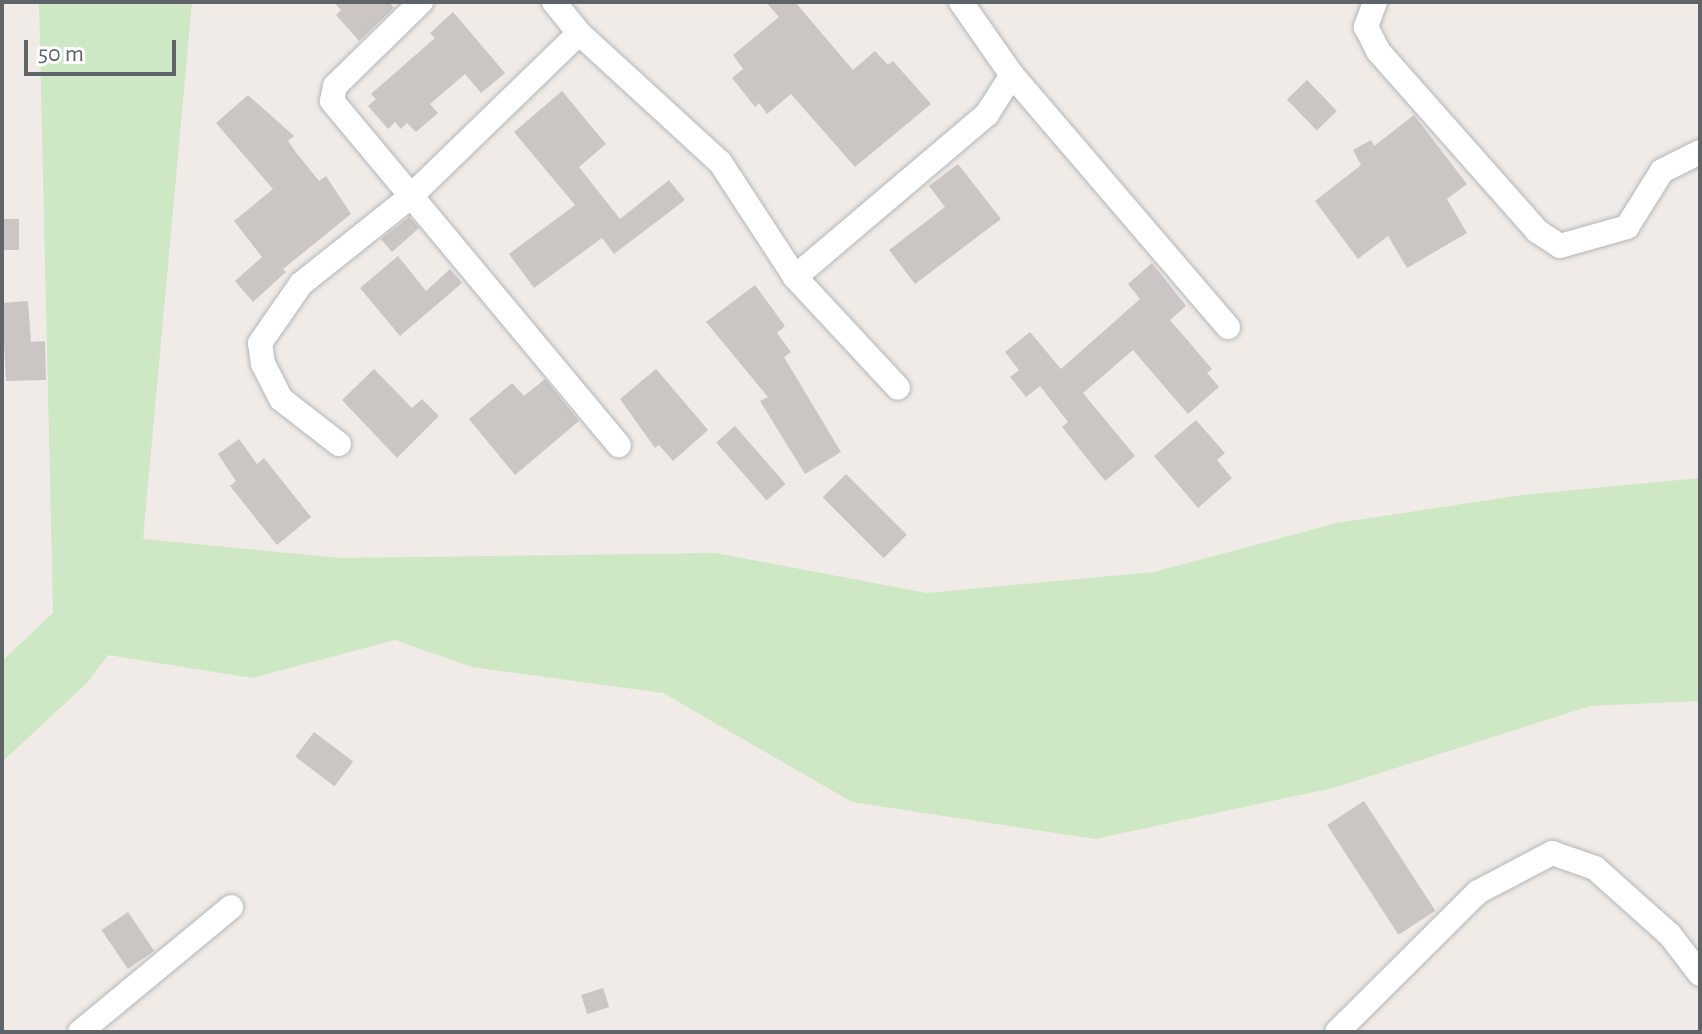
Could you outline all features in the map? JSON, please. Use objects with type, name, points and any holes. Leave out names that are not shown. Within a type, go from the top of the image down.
[{"type":"street","points":[[421,2],[335,86],[332,101],[619,445]]},
{"type":"street","points":[[554,2],[579,33],[720,162],[795,277],[898,388]]},
{"type":"street","points":[[961,2],[1012,75],[1228,327]]},
{"type":"street","points":[[1375,2],[1366,27],[1378,51],[1537,231],[1560,246],[1627,227],[1662,171],[1700,152]]},
{"type":"street","points":[[339,444],[281,399],[263,364],[260,343],[301,284],[410,197],[579,33]]},
{"type":"street","points":[[795,277],[987,114],[1012,75]]},
{"type":"street","points":[[1337,1032],[1478,892],[1552,853],[1595,868],[1670,935],[1700,974]]},
{"type":"street","points":[[80,1032],[231,907]]},
{"type":"green space","points":[[39,2],[192,2],[143,539],[341,558],[715,553],[927,593],[1154,572],[1337,523],[1522,495],[1700,478],[1700,701],[1590,706],[1333,788],[1095,839],[852,802],[663,693],[472,667],[395,640],[252,678],[108,655],[88,682],[2,762],[2,661],[53,613]]},
{"type":"building","points":[[334,2],[389,2],[394,8],[359,41],[336,15],[341,10]]},
{"type":"building","points":[[766,2],[795,2],[853,70],[875,51],[888,65],[893,61],[931,104],[855,167],[791,94],[767,114],[759,103],[755,107],[732,78],[743,69],[733,55],[779,17]]},
{"type":"building","points":[[453,12],[505,73],[481,93],[465,74],[430,104],[438,113],[416,132],[407,123],[401,129],[395,122],[388,129],[368,106],[376,99],[371,94],[435,38],[430,33]]},
{"type":"building","points":[[1307,80],[1337,111],[1317,130],[1287,99]]},
{"type":"building","points":[[562,91],[606,144],[579,167],[620,219],[669,180],[685,200],[614,254],[602,238],[534,288],[509,254],[575,205],[514,132]]},
{"type":"building","points":[[248,95],[294,136],[288,141],[295,151],[319,181],[326,176],[351,214],[283,269],[286,272],[253,302],[235,281],[262,257],[234,221],[273,189],[216,123]]},
{"type":"building","points":[[1414,115],[1467,184],[1447,199],[1467,233],[1407,268],[1388,236],[1358,259],[1315,201],[1361,165],[1353,150],[1371,140],[1374,146]]},
{"type":"building","points":[[958,164],[1001,219],[915,284],[889,250],[945,207],[929,186]]},
{"type":"building","points":[[409,217],[419,228],[392,252],[381,239]]},
{"type":"building","points":[[2,219],[19,219],[19,250],[2,250]]},
{"type":"building","points":[[398,256],[426,291],[450,269],[462,283],[400,336],[360,288]]},
{"type":"building","points":[[1152,263],[1186,306],[1170,320],[1212,369],[1207,373],[1219,387],[1188,414],[1133,350],[1083,393],[1135,456],[1105,481],[1062,427],[1068,422],[1040,386],[1026,397],[1010,377],[1019,370],[1005,352],[1030,332],[1061,369],[1140,299],[1128,284]]},
{"type":"building","points":[[755,285],[785,326],[777,333],[791,352],[784,357],[841,452],[805,474],[760,401],[768,397],[706,322]]},
{"type":"building","points":[[28,301],[31,342],[45,341],[46,380],[6,381],[2,303]]},
{"type":"building","points":[[374,369],[412,408],[422,399],[439,416],[397,458],[342,400]]},
{"type":"building","points":[[656,369],[708,430],[673,461],[659,445],[655,448],[620,399]]},
{"type":"building","points":[[545,379],[579,421],[515,475],[469,419],[512,383],[524,396]]},
{"type":"building","points":[[1196,420],[1225,453],[1217,460],[1232,478],[1198,508],[1154,456]]},
{"type":"building","points":[[735,426],[786,484],[767,501],[716,442]]},
{"type":"building","points":[[239,439],[257,464],[264,458],[311,517],[277,545],[230,486],[236,481],[218,454]]},
{"type":"building","points":[[846,474],[907,535],[883,558],[823,497]]},
{"type":"building","points":[[314,732],[353,761],[334,786],[295,757]]},
{"type":"building","points":[[1364,801],[1435,911],[1398,935],[1327,825]]},
{"type":"building","points":[[128,912],[154,951],[128,969],[101,930]]},
{"type":"building","points":[[603,988],[609,1007],[587,1014],[581,995]]}]
